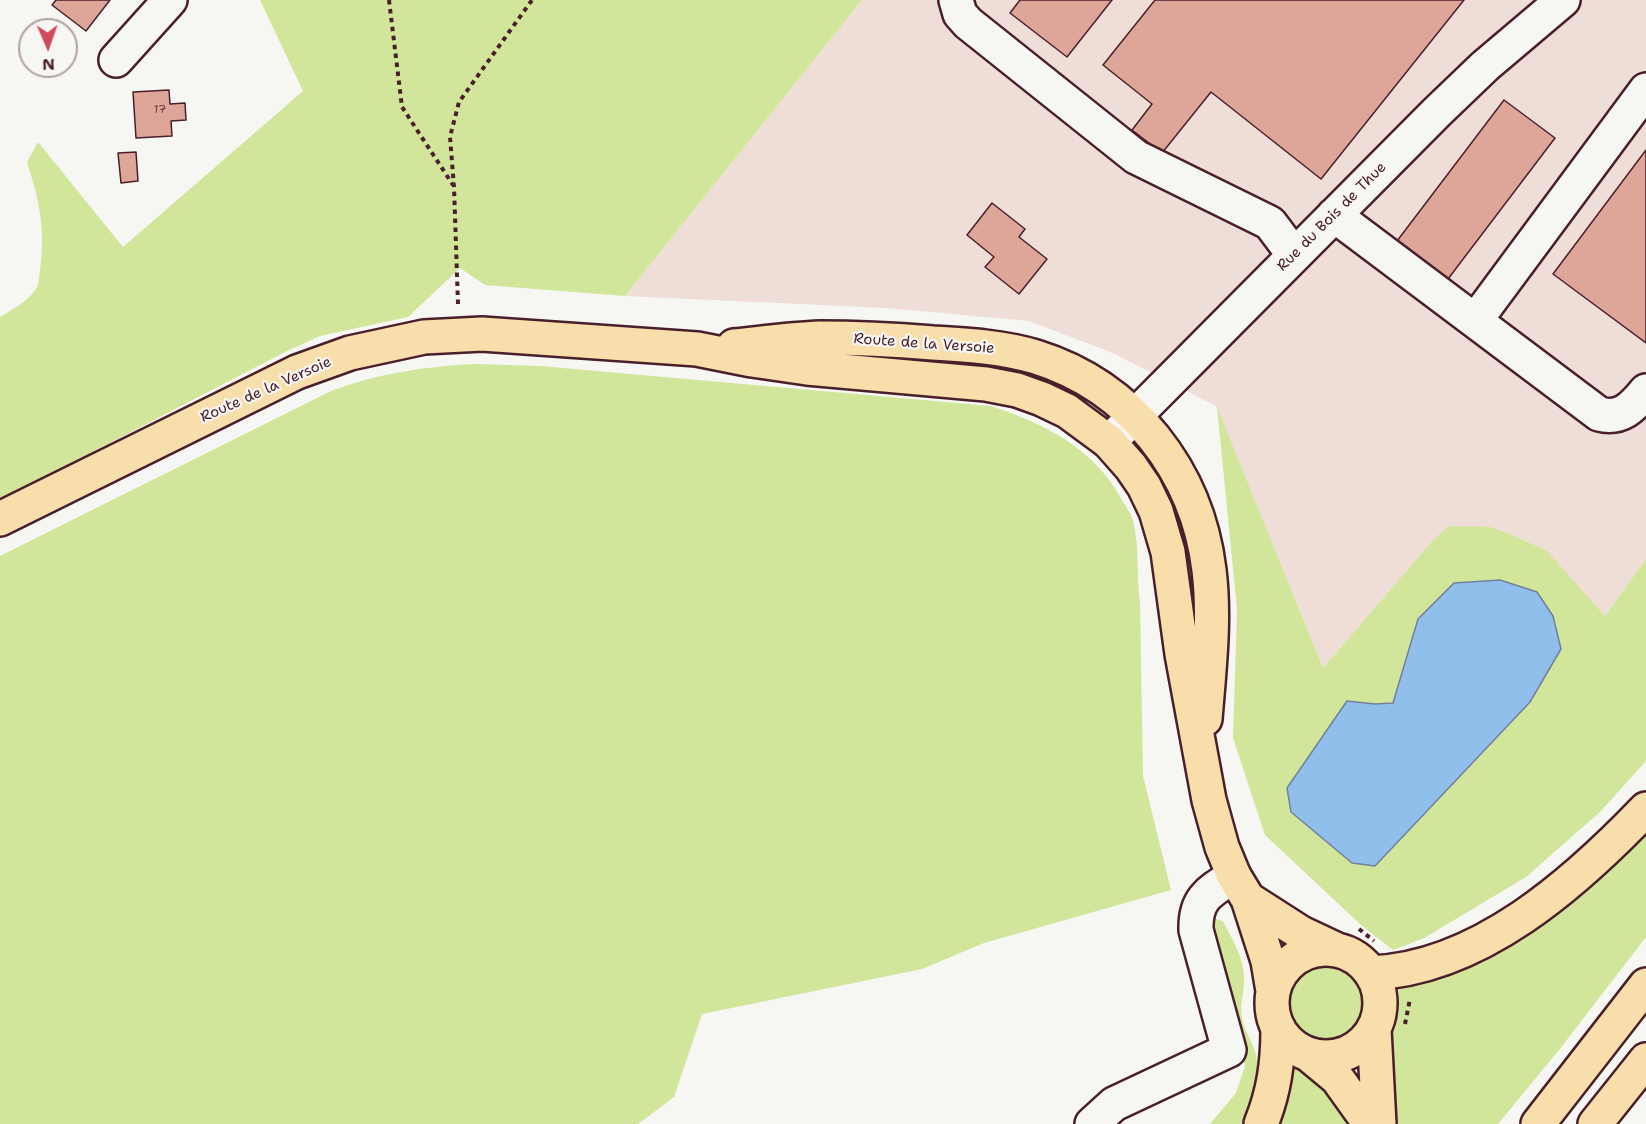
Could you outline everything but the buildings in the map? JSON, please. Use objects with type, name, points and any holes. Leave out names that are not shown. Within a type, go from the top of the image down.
[{"type":"main road","name":"Route de la Versoie","points":[[0,519],[280,380],[315,365],[396,342],[424,337],[459,334],[538,337],[697,349],[780,365],[986,384],[1017,390],[1042,399],[1067,411],[1109,442],[1144,486],[1163,530],[1189,697],[1215,821],[1222,847],[1241,887],[1268,961],[1273,991],[1272,1003],[1278,1028],[1277,1065],[1274,1086],[1261,1124]]},
{"type":"main road","name":"Route de la Versoie","points":[[697,349],[818,338],[996,348],[1036,357],[1071,371],[1109,394],[1135,416],[1163,447],[1179,473],[1191,500],[1204,542],[1209,569],[1212,616],[1202,755]]},
{"type":"main road","points":[[1371,973],[1402,971],[1423,966],[1497,932],[1551,896],[1584,869],[1646,809]]},
{"type":"main road","points":[[1241,887],[1301,933],[1356,958],[1371,973],[1380,994],[1378,1018],[1374,1029],[1379,1124]]},
{"type":"main road","points":[[1273,991],[1284,968],[1293,960],[1313,950],[1335,949]]},
{"type":"main road","points":[[1538,1124],[1646,986]]},
{"type":"main road","points":[[1278,1028],[1296,1048],[1308,1054],[1337,1078],[1370,1124]]},
{"type":"main road","points":[[1308,1054],[1322,1057],[1348,1052],[1358,1046],[1374,1029]]},
{"type":"main road","points":[[1595,1124],[1646,1059]]},
{"type":"street","points":[[116,60],[170,0]]},
{"type":"street","points":[[956,0],[960,14],[968,23],[1136,157],[1270,223],[1294,255]]},
{"type":"street","name":"Rue du Bois de Thue","points":[[1109,442],[1485,66],[1563,0]]},
{"type":"street","points":[[1475,321],[1646,90]]},
{"type":"street","points":[[1334,215],[1599,414],[1610,416],[1623,413],[1635,405],[1646,391]]},
{"type":"street","points":[[1092,1124],[1114,1104],[1229,1050],[1196,930],[1196,913],[1202,900],[1215,888],[1241,887]]},
{"type":"path","points":[[389,0],[402,107],[454,187]]},
{"type":"path","points":[[459,334],[450,137],[459,102],[532,0]]},
{"type":"shaded area","points":[[862,0],[1646,0],[1646,559],[1605,616],[1527,541],[1491,527],[1432,541],[1323,668],[1216,406],[1113,353],[1029,321],[887,308],[625,296]]},
{"type":"green space","points":[[260,0],[862,0],[625,296],[485,285],[460,268],[408,317],[320,336],[0,500],[0,317],[24,301],[36,289],[42,256],[40,215],[27,162],[38,142],[123,247],[303,91]]},
{"type":"green space","points":[[475,364],[540,366],[991,406],[1049,430],[1082,452],[1111,482],[1133,521],[1140,603],[1143,776],[1171,890],[984,943],[922,969],[702,1014],[674,1097],[638,1124],[0,1124],[0,556],[331,391],[402,372]]},
{"type":"green space","points":[[1217,407],[1323,668],[1432,541],[1449,526],[1491,527],[1547,551],[1605,616],[1646,559],[1646,761],[1600,812],[1526,877],[1424,938],[1393,950],[1361,925],[1265,835],[1233,738],[1237,609]],"holes":[[[1500,580],[1536,592],[1553,616],[1352,863],[1291,812],[1287,788],[1347,701],[1393,703],[1418,619]]]},
{"type":"green space","points":[[1646,819],[1646,937],[1559,1050],[1498,1124],[1395,1124],[1390,1099],[1388,1046],[1399,1011],[1399,988],[1454,967]]},
{"type":"green space","points":[[1216,919],[1223,921],[1242,962],[1244,982],[1242,1018],[1256,1058],[1255,1087],[1241,1124],[1210,1124],[1236,1093],[1245,1066],[1211,924]]},
{"type":"green space","points":[[1319,965],[1333,965],[1347,971],[1358,982],[1364,996],[1361,1018],[1353,1030],[1333,1041],[1319,1041],[1305,1035],[1294,1024],[1288,1010],[1288,996],[1294,982],[1305,971]]},
{"type":"green space","points":[[1289,1061],[1322,1080],[1352,1124],[1276,1124]]},
{"type":"water","points":[[1500,580],[1537,592],[1553,616],[1561,649],[1530,702],[1375,866],[1352,863],[1291,812],[1287,788],[1347,701],[1393,703],[1418,619],[1454,583]]}]
